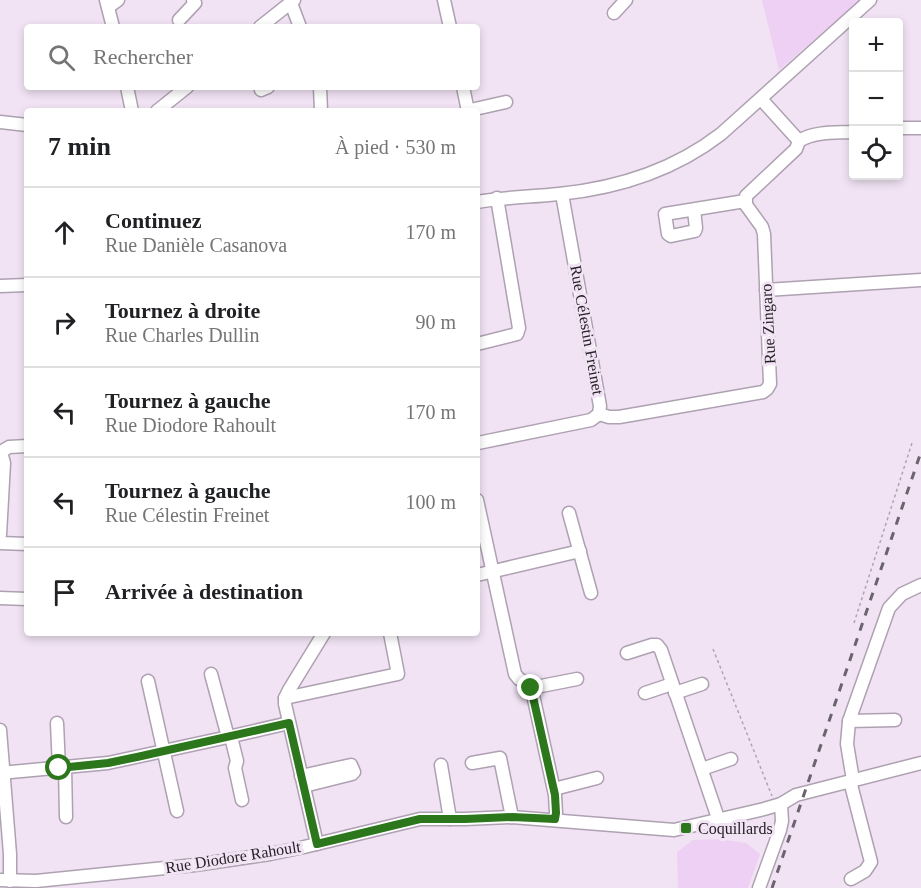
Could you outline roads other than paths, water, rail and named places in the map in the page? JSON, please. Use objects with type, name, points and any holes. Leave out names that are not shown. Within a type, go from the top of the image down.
[{"type":"street","points":[[179,20],[195,3],[193,0]]},
{"type":"street","points":[[444,0],[449,24]]},
{"type":"street","points":[[615,13],[626,0]]},
{"type":"street","points":[[480,201],[497,198],[562,194],[607,187],[639,179],[662,170],[704,147],[721,134],[870,0]]},
{"type":"street","points":[[111,2],[113,24]]},
{"type":"street","points":[[264,24],[293,2],[299,24]]},
{"type":"street","points":[[128,90],[131,108]]},
{"type":"street","points":[[161,108],[183,90]]},
{"type":"street","points":[[320,90],[321,108]]},
{"type":"street","points":[[464,90],[466,108]]},
{"type":"street","points":[[761,99],[799,141]]},
{"type":"street","points":[[480,108],[506,102]]},
{"type":"street","points":[[0,122],[24,125]]},
{"type":"street","points":[[903,128],[921,128]]},
{"type":"street","points":[[694,210],[745,201],[746,196],[796,149],[799,141],[807,136],[849,132]]},
{"type":"street","name":"Rue Célestin Freinet","points":[[480,445],[591,420],[599,414],[600,406],[562,194]]},
{"type":"street","points":[[480,343],[517,334],[519,328],[497,198]]},
{"type":"street","name":"Rue Zingaro","points":[[599,414],[619,417],[763,392],[767,389],[770,378],[764,234],[745,201]]},
{"type":"street","points":[[766,290],[921,280]]},
{"type":"street","points":[[0,286],[24,285]]},
{"type":"street","points":[[0,535],[4,463],[0,452],[9,447],[24,447]]},
{"type":"street","points":[[569,513],[591,593]]},
{"type":"street","points":[[480,514],[515,674],[531,688],[554,789],[555,819]]},
{"type":"street","points":[[0,543],[24,544]]},
{"type":"street","points":[[480,574],[580,551]]},
{"type":"street","points":[[851,879],[865,871],[871,862],[851,780],[847,744],[849,721],[889,608],[902,594],[921,585]]},
{"type":"street","points":[[0,598],[24,599]]},
{"type":"street","points":[[317,844],[285,698],[322,636]]},
{"type":"street","points":[[285,698],[398,674],[391,636]]},
{"type":"street","points":[[627,652],[652,645],[657,645],[661,650],[719,821]]},
{"type":"street","points":[[211,674],[237,761],[235,768],[242,800]]},
{"type":"street","points":[[531,688],[578,679]]},
{"type":"street","points":[[148,681],[177,811]]},
{"type":"street","points":[[645,693],[702,684]]},
{"type":"street","points":[[849,721],[895,720]]},
{"type":"street","points":[[57,723],[66,816]]},
{"type":"street","points":[[2,772],[108,763],[289,723]]},
{"type":"street","points":[[0,730],[10,854],[5,880]]},
{"type":"street","points":[[472,763],[500,758],[512,817]]},
{"type":"street","points":[[702,770],[731,759]]},
{"type":"street","name":"Rue Diodore Rahoult","points":[[5,880],[36,881],[195,865],[270,854],[420,819],[512,817],[674,830],[778,805],[796,795],[921,763]]},
{"type":"street","points":[[441,765],[450,819]]},
{"type":"street","points":[[554,789],[597,778]]},
{"type":"street","points":[[759,888],[780,830],[782,821],[778,805]]},
{"type":"railway","points":[[772,888],[921,452]]},
{"type":"place","name":"Coquillards","points":[[686,828]]}]
